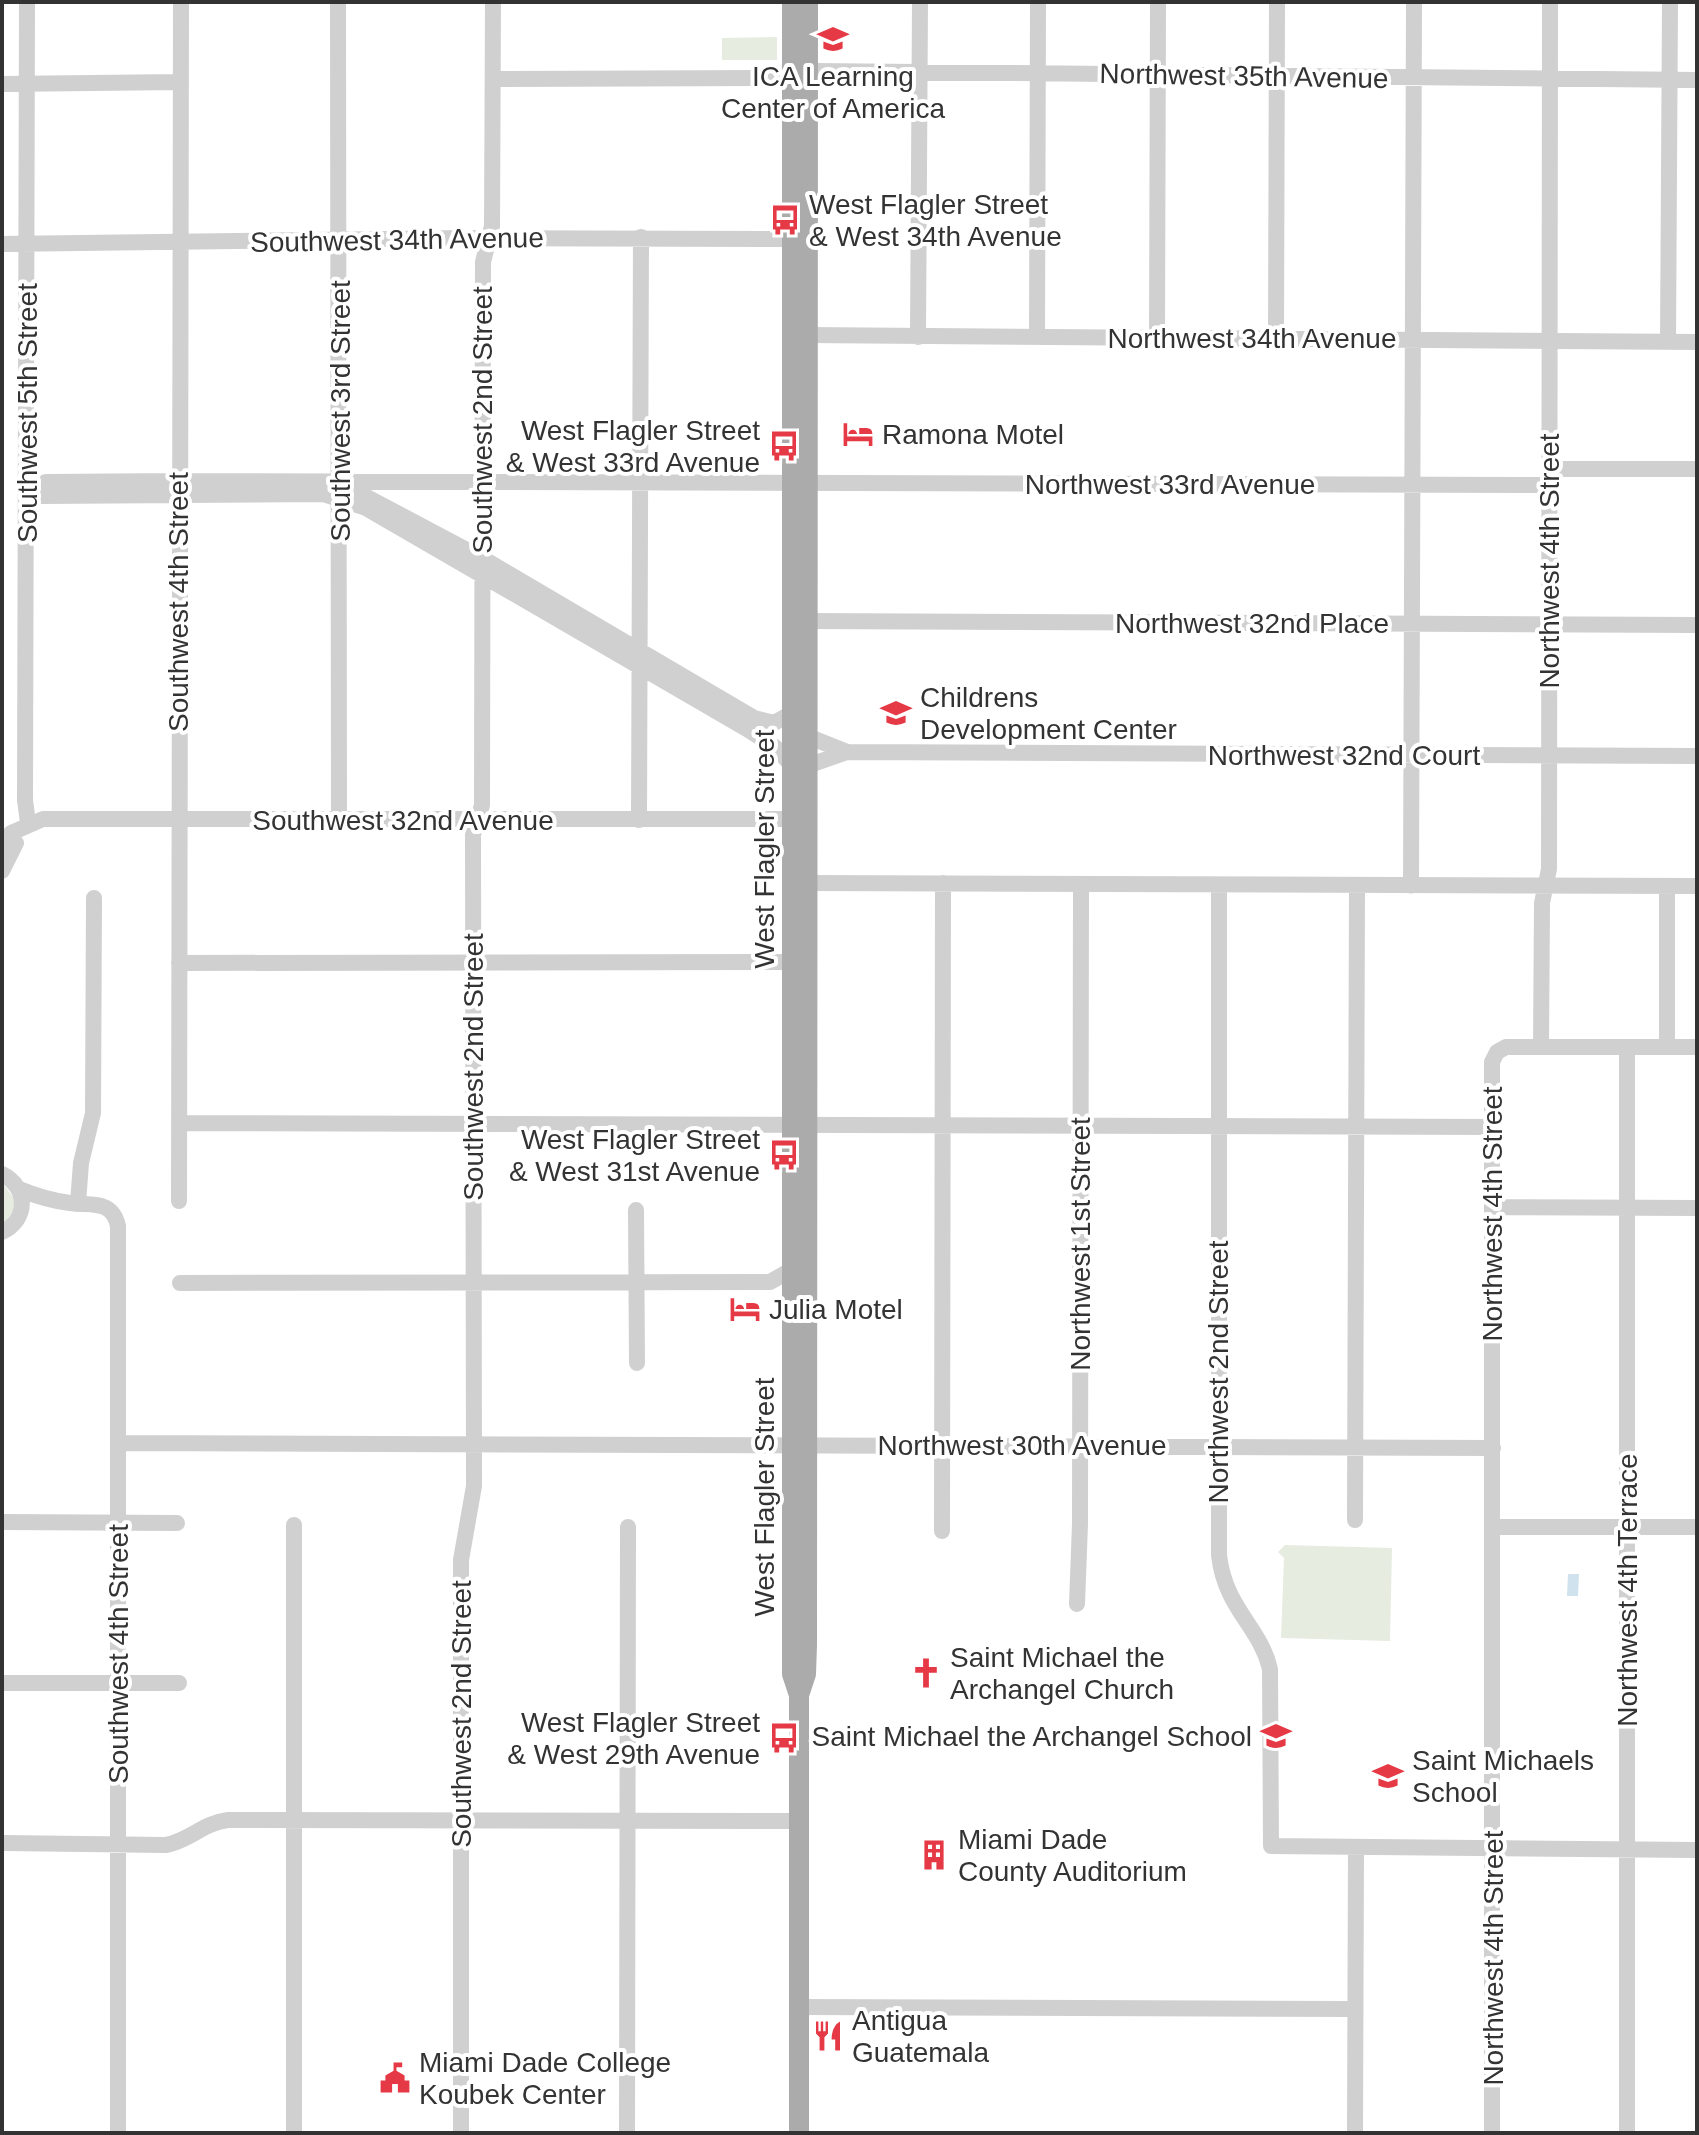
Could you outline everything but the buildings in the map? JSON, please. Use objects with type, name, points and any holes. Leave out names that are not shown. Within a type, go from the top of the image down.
[{"type":"main road","name":"West Flagler Street","points":[[792,2],[800,74],[807,335],[792,713],[807,801],[792,962],[800,1124],[791,1292],[807,1600],[806,1674],[799,1695]]},
{"type":"main road","name":"West Flagler Street","points":[[799,2133],[799,1695],[792,1674],[792,1572],[799,1443],[800,889],[792,819],[807,736],[807,621],[792,239],[800,74],[808,2]]},
{"type":"main road","points":[[792,819],[807,801]]},
{"type":"main road","points":[[792,1572],[807,1600]]},
{"type":"street","name":"Southwest 5th Street","points":[[23,826],[27,2]]},
{"type":"street","name":"Southwest 4th Street","points":[[179,1201],[181,2]]},
{"type":"street","name":"Southwest 3rd Street","points":[[338,2],[339,820]]},
{"type":"street","name":"Southwest 2nd Street","points":[[461,2133],[461,1560],[473,1499],[473,835],[482,805],[483,262],[492,226],[493,2]]},
{"type":"street","points":[[918,337],[920,2]]},
{"type":"street","points":[[1037,336],[1038,2]]},
{"type":"street","points":[[1157,337],[1158,2]]},
{"type":"street","points":[[1276,337],[1277,2]]},
{"type":"street","points":[[1411,886],[1414,2]]},
{"type":"street","name":"Northwest 4th Street","points":[[1492,2133],[1493,1056],[1506,1047],[1541,1047],[1545,886],[1549,869],[1550,2]]},
{"type":"street","points":[[1668,342],[1670,2]]},
{"type":"street","name":"Northwest 35th Avenue","points":[[493,79],[919,72],[1697,80]]},
{"type":"street","points":[[2,84],[181,82]]},
{"type":"street","points":[[639,820],[641,237]]},
{"type":"street","name":"Southwest 34th Avenue","points":[[2,244],[641,237],[792,239]]},
{"type":"street","name":"Northwest 34th Avenue","points":[[807,335],[1697,342]]},
{"type":"street","name":"Northwest 33rd Avenue","points":[[27,489],[41,496],[178,488],[339,490],[404,484],[482,483],[1413,485],[1697,469]]},
{"type":"street","points":[[396,510],[397,494],[404,484]]},
{"type":"street","points":[[339,490],[396,510],[639,658],[800,766]]},
{"type":"street","points":[[339,490],[366,508],[482,565]]},
{"type":"street","name":"Northwest 32nd Place","points":[[807,621],[1697,625]]},
{"type":"street","points":[[639,658],[762,721],[774,723],[792,713]]},
{"type":"street","name":"Northwest 32nd Court","points":[[807,736],[847,752]]},
{"type":"street","name":"Northwest 32nd Court","points":[[800,766],[847,752],[1697,756]]},
{"type":"street","name":"Southwest 32nd Avenue","points":[[23,826],[43,819],[792,819]]},
{"type":"street","points":[[2,851],[11,833],[23,826]]},
{"type":"street","points":[[2,871],[23,826]]},
{"type":"street","points":[[800,889],[943,883],[1697,886]]},
{"type":"street","points":[[942,1531],[943,883]]},
{"type":"street","name":"Northwest 1st Street","points":[[1077,1604],[1081,884]]},
{"type":"street","name":"Northwest 2nd Street","points":[[1219,885],[1218,1543],[1223,1581],[1270,1669],[1271,1846],[1356,1847]]},
{"type":"street","points":[[1355,1520],[1357,885]]},
{"type":"street","points":[[1667,886],[1667,1047]]},
{"type":"street","points":[[73,1203],[93,1113],[94,898]]},
{"type":"street","points":[[179,963],[792,962]]},
{"type":"street","points":[[1541,1047],[1697,1047]]},
{"type":"street","name":"Northwest 4th Terrace","points":[[1627,1047],[1627,2133]]},
{"type":"street","points":[[180,1123],[1492,1127]]},
{"type":"street","points":[[8,1176],[73,1203]]},
{"type":"street","points":[[2,1244],[23,1203],[8,1176]]},
{"type":"street","points":[[10,1227],[33,1211],[73,1203]]},
{"type":"street","name":"Southwest 4th Street","points":[[73,1203],[108,1208],[118,1226],[118,2133]]},
{"type":"street","points":[[1493,1207],[1697,1208]]},
{"type":"street","points":[[636,1210],[637,1363]]},
{"type":"street","points":[[770,1282],[791,1270]]},
{"type":"street","points":[[180,1283],[770,1282],[791,1292]]},
{"type":"street","name":"Northwest 30th Avenue","points":[[118,1443],[799,1443],[1493,1448]]},
{"type":"street","points":[[2,1522],[177,1523]]},
{"type":"street","points":[[294,1525],[294,2133]]},
{"type":"street","points":[[627,2133],[628,1527]]},
{"type":"street","points":[[1493,1527],[1697,1527]]},
{"type":"street","points":[[2,1683],[179,1683]]},
{"type":"street","points":[[2,1843],[172,1844],[219,1821],[799,1821]]},
{"type":"street","points":[[1355,2133],[1356,1847],[1697,1850]]},
{"type":"street","points":[[799,2007],[1355,2009]]},
{"type":"shaded area","points":[[777,37],[777,60],[722,60],[722,38]]},
{"type":"shaded area","points":[[2,1182],[18,1204],[2,1227]]},
{"type":"shaded area","points":[[1285,1545],[1392,1548],[1390,1641],[1281,1638],[1284,1558],[1278,1552]]},
{"type":"water","points":[[1568,1574],[1579,1574],[1578,1596],[1567,1596]]},
{"type":"place","name":"ICA Learning Center of America","points":[[833,39]]},
{"type":"place","name":"West Flagler Street & West 34th Avenue","points":[[785,220]]},
{"type":"place","name":"Ramona Motel","points":[[858,434]]},
{"type":"place","name":"West Flagler Street & West 33rd Avenue","points":[[784,446]]},
{"type":"place","name":"Childrens Development Center","points":[[896,713]]},
{"type":"place","name":"West Flagler Street & West 31st Avenue","points":[[784,1155]]},
{"type":"place","name":"Julia Motel","points":[[745,1309]]},
{"type":"place","name":"Saint Michael the Archangel Church","points":[[926,1673]]},
{"type":"place","name":"Saint Michael the Archangel School","points":[[1276,1736]]},
{"type":"place","name":"West Flagler Street & West 29th Avenue","points":[[784,1738]]},
{"type":"place","name":"Saint Michaels School","points":[[1388,1776]]},
{"type":"place","name":"Miami Dade County Auditorium","points":[[934,1855]]},
{"type":"place","name":"Antigua Guatemala","points":[[828,2036]]},
{"type":"place","name":"Miami Dade College Koubek Center","points":[[395,2078]]}]
